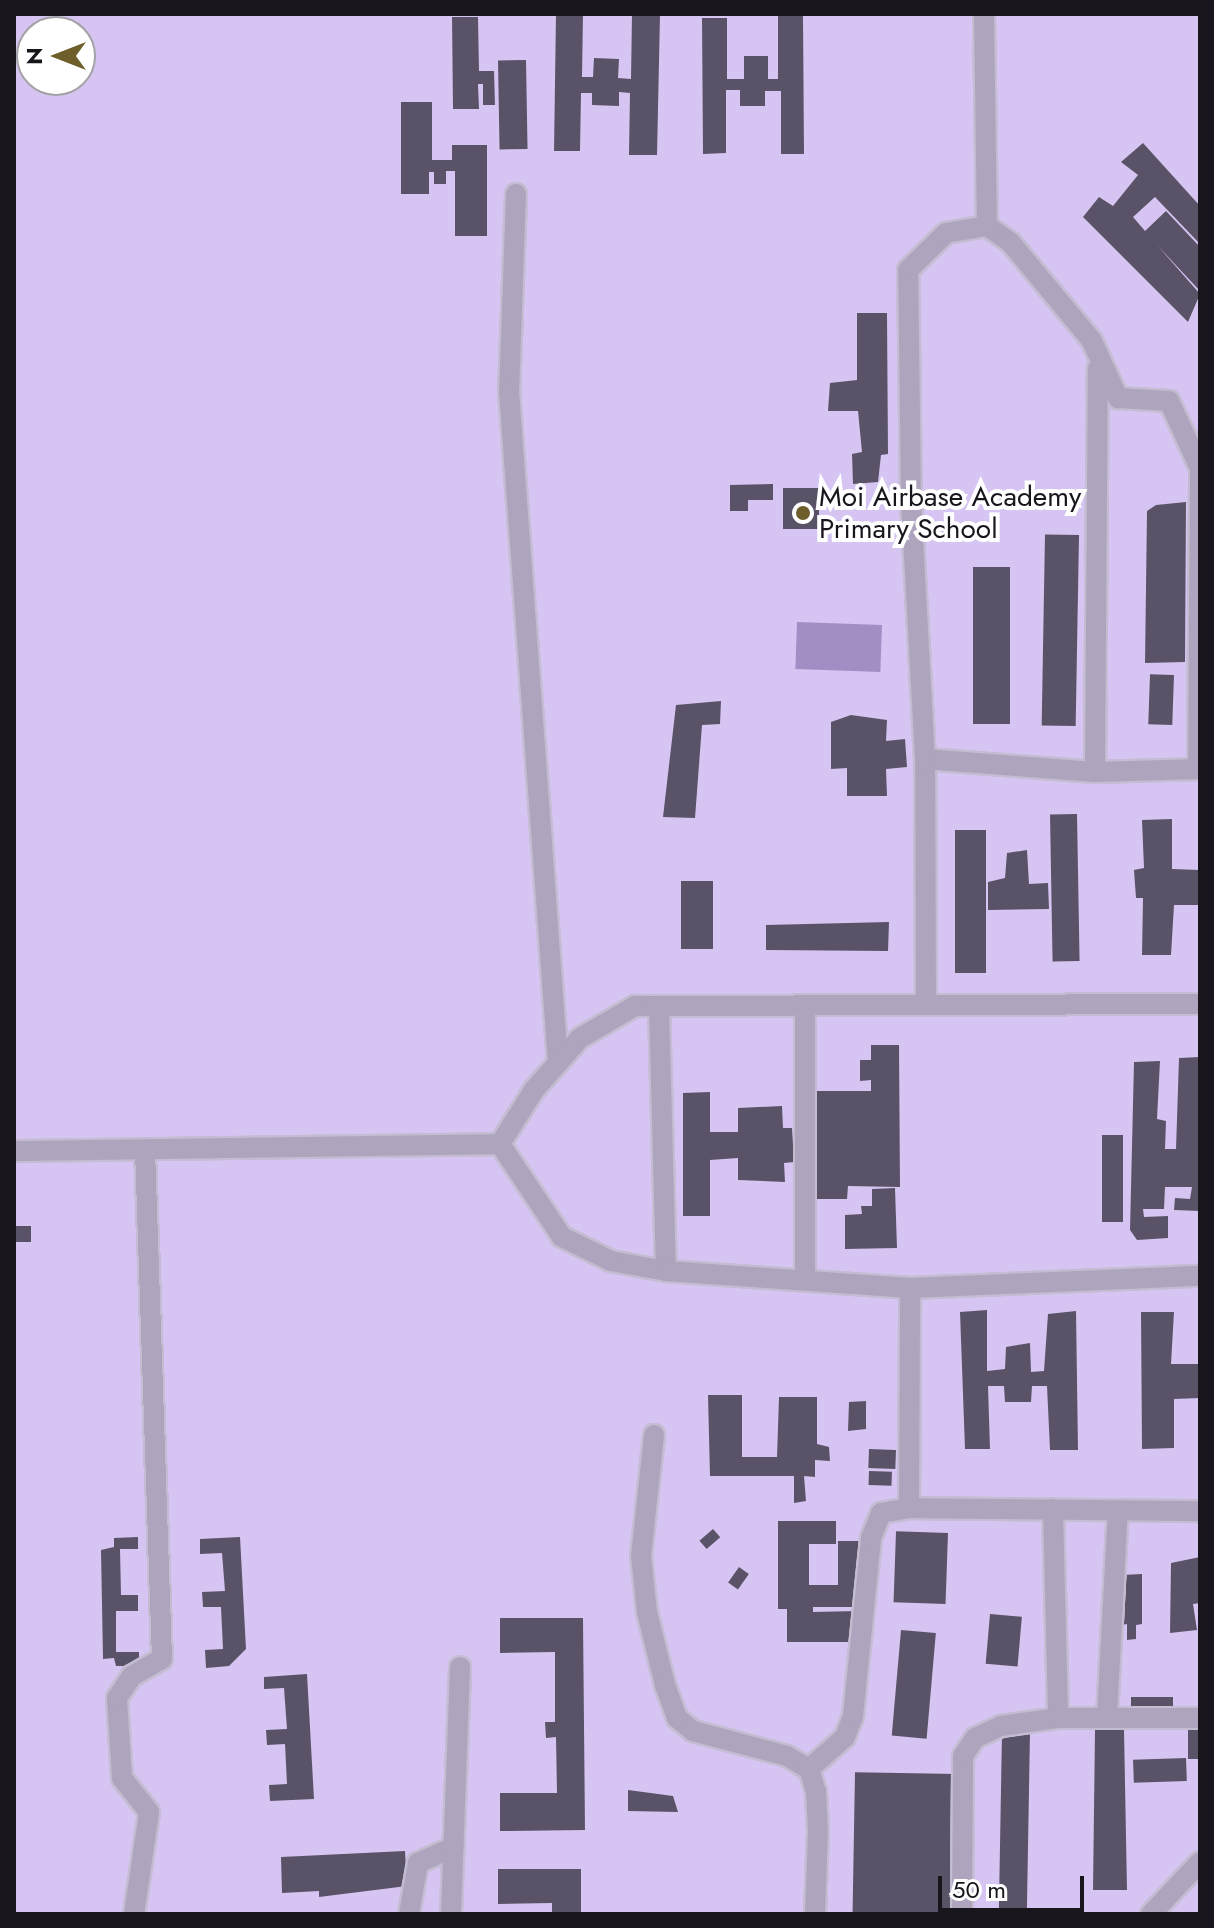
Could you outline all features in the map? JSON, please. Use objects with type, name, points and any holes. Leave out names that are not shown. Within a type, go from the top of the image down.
[{"type":"street","points":[[984,14],[987,226]]},
{"type":"street","points":[[516,194],[509,391],[558,1063]]},
{"type":"street","points":[[925,759],[1095,772],[1199,769],[1200,468],[1169,401],[1118,398],[1092,341],[1011,243],[987,226],[946,233],[908,270],[911,500],[925,759],[926,1005]]},
{"type":"street","points":[[1092,341],[1102,388],[1095,772]]},
{"type":"street","points":[[500,1144],[558,1063],[580,1038],[635,1006],[1200,1004]]},
{"type":"street","points":[[659,1006],[666,1271]]},
{"type":"street","points":[[805,1006],[805,1278]]},
{"type":"street","points":[[500,1144],[562,1237],[611,1261],[666,1271],[805,1278],[910,1288],[1200,1276]]},
{"type":"street","points":[[14,1151],[500,1144]]},
{"type":"street","points":[[134,1914],[149,1812],[122,1778],[117,1698],[132,1676],[162,1659],[145,1150]]},
{"type":"street","points":[[909,1508],[910,1288]]},
{"type":"street","points":[[654,1435],[641,1556],[647,1612],[677,1718],[693,1731],[787,1756],[809,1769],[817,1805],[815,1914]]},
{"type":"street","points":[[809,1769],[845,1737],[853,1716],[874,1524],[881,1513],[909,1508],[1200,1511]]},
{"type":"street","points":[[1053,1509],[1058,1718]]},
{"type":"street","points":[[1107,1717],[1118,1510]]},
{"type":"street","points":[[451,1914],[460,1667]]},
{"type":"street","points":[[962,1914],[963,1756],[975,1738],[1001,1726],[1058,1718],[1200,1718]]},
{"type":"street","points":[[409,1914],[418,1863],[454,1847]]},
{"type":"street","points":[[1151,1914],[1200,1862]]},
{"type":"shaded area","points":[[14,14],[1200,14],[1200,1914],[14,1914]]},
{"type":"shaded area","points":[[797,622],[882,625],[880,672],[795,669]]},
{"type":"building","points":[[556,14],[583,14],[582,77],[593,77],[594,58],[619,59],[618,78],[631,79],[632,14],[660,15],[657,155],[629,155],[630,93],[619,92],[619,106],[592,105],[592,93],[581,93],[580,151],[554,151]]},
{"type":"building","points":[[778,16],[803,16],[804,154],[781,154],[781,91],[765,91],[765,106],[740,106],[740,90],[726,90],[726,153],[703,154],[702,18],[727,18],[727,79],[744,79],[744,56],[768,56],[768,79],[778,79]]},
{"type":"building","points":[[452,17],[478,17],[479,71],[494,71],[495,105],[483,105],[483,84],[478,84],[479,109],[453,109]]},
{"type":"building","points":[[498,60],[526,60],[528,149],[500,149]]},
{"type":"building","points":[[401,102],[432,102],[432,160],[452,160],[452,145],[487,145],[487,236],[455,236],[455,171],[446,171],[446,184],[434,184],[434,172],[429,172],[429,194],[401,194]]},
{"type":"building","points":[[1143,143],[1200,206],[1200,244],[1155,197],[1133,217],[1145,231],[1166,211],[1200,247],[1200,291],[1157,245],[1200,294],[1188,322],[1083,217],[1099,197],[1113,206],[1138,175],[1121,162]]},
{"type":"building","points":[[857,313],[887,313],[888,454],[881,455],[878,482],[853,484],[852,454],[862,452],[858,411],[828,411],[830,383],[857,380]]},
{"type":"building","points":[[773,484],[773,500],[748,500],[748,511],[730,511],[730,485]]},
{"type":"building","points":[[783,488],[819,488],[819,529],[783,529]]},
{"type":"building","points":[[1186,502],[1185,662],[1145,663],[1147,511],[1156,505]]},
{"type":"building","points":[[1045,534],[1079,535],[1076,726],[1042,725]]},
{"type":"building","points":[[973,567],[1010,567],[1010,724],[973,724]]},
{"type":"building","points":[[1150,674],[1174,675],[1172,725],[1148,724]]},
{"type":"building","points":[[721,701],[720,724],[702,725],[695,818],[663,817],[676,705]]},
{"type":"building","points":[[851,715],[887,720],[886,741],[905,739],[907,767],[886,769],[887,796],[847,796],[847,768],[831,769],[831,722]]},
{"type":"building","points":[[1050,814],[1077,814],[1080,961],[1053,961]]},
{"type":"building","points":[[1172,819],[1172,869],[1200,870],[1200,905],[1174,905],[1171,955],[1142,955],[1143,898],[1136,898],[1134,870],[1144,868],[1142,820]]},
{"type":"building","points":[[955,830],[986,830],[986,973],[955,973]]},
{"type":"building","points":[[1027,850],[1029,884],[1048,883],[1049,909],[988,910],[988,882],[1005,878],[1007,853]]},
{"type":"building","points":[[681,881],[713,881],[713,949],[681,949]]},
{"type":"building","points":[[889,922],[888,951],[766,950],[766,925]]},
{"type":"building","points":[[871,1045],[899,1045],[900,1187],[848,1186],[847,1199],[816,1199],[815,1091],[871,1091],[871,1080],[860,1081],[860,1060],[871,1060]]},
{"type":"building","points":[[1200,1057],[1200,1211],[1174,1210],[1175,1198],[1190,1199],[1192,1187],[1165,1187],[1164,1209],[1143,1209],[1144,1217],[1168,1216],[1168,1238],[1137,1240],[1130,1230],[1134,1062],[1160,1061],[1157,1119],[1166,1121],[1165,1149],[1176,1149],[1179,1058]]},
{"type":"building","points":[[710,1092],[710,1132],[738,1132],[738,1108],[782,1106],[783,1128],[792,1128],[794,1162],[784,1163],[785,1182],[738,1180],[738,1158],[710,1160],[710,1216],[683,1216],[683,1093]]},
{"type":"building","points":[[1102,1135],[1123,1135],[1123,1222],[1102,1222]]},
{"type":"building","points":[[895,1188],[897,1248],[845,1249],[845,1215],[862,1214],[861,1206],[872,1206],[872,1189]]},
{"type":"building","points":[[14,1226],[31,1226],[31,1242],[14,1242]]},
{"type":"building","points":[[987,1310],[987,1371],[1005,1369],[1006,1347],[1030,1343],[1031,1372],[1044,1371],[1048,1314],[1076,1311],[1078,1450],[1050,1450],[1047,1386],[1032,1386],[1031,1402],[1005,1402],[1004,1386],[988,1386],[990,1449],[965,1449],[960,1312]]},
{"type":"building","points":[[1141,1312],[1174,1312],[1171,1364],[1200,1364],[1200,1398],[1174,1399],[1174,1448],[1142,1449]]},
{"type":"building","points":[[708,1395],[742,1395],[742,1457],[777,1457],[779,1397],[817,1397],[817,1444],[829,1447],[830,1461],[815,1460],[815,1477],[804,1476],[806,1501],[794,1503],[794,1476],[710,1476]]},
{"type":"building","points":[[866,1401],[866,1429],[848,1431],[849,1402]]},
{"type":"building","points":[[869,1449],[896,1450],[895,1469],[868,1468]]},
{"type":"building","points":[[869,1471],[892,1472],[891,1486],[869,1485]]},
{"type":"building","points":[[778,1521],[836,1521],[836,1544],[809,1544],[809,1585],[838,1585],[838,1541],[859,1541],[859,1607],[813,1607],[813,1612],[859,1611],[859,1642],[787,1642],[787,1609],[778,1609]]},
{"type":"building","points":[[713,1529],[720,1537],[707,1549],[699,1541]]},
{"type":"building","points":[[896,1531],[948,1533],[946,1604],[894,1602]]},
{"type":"building","points":[[138,1537],[138,1549],[120,1549],[121,1595],[138,1595],[138,1611],[116,1611],[116,1652],[139,1652],[139,1666],[116,1666],[114,1658],[103,1659],[101,1550],[114,1547],[114,1538]]},
{"type":"building","points":[[240,1537],[246,1649],[229,1666],[206,1668],[205,1650],[223,1649],[221,1607],[203,1607],[202,1592],[225,1591],[222,1553],[200,1554],[200,1539]]},
{"type":"building","points":[[1200,1557],[1200,1603],[1193,1604],[1197,1630],[1170,1633],[1171,1563]]},
{"type":"building","points":[[739,1567],[749,1574],[738,1589],[728,1583]]},
{"type":"building","points":[[1142,1574],[1142,1624],[1136,1625],[1136,1639],[1127,1640],[1127,1624],[1122,1625],[1122,1575]]},
{"type":"building","points":[[990,1614],[1022,1617],[1018,1667],[986,1664]]},
{"type":"building","points":[[500,1618],[583,1618],[585,1830],[500,1831],[500,1793],[557,1793],[556,1737],[546,1738],[545,1722],[555,1722],[555,1652],[500,1653]]},
{"type":"building","points":[[901,1630],[936,1633],[927,1739],[892,1736]]},
{"type":"building","points":[[307,1674],[314,1799],[270,1801],[269,1785],[287,1784],[285,1744],[267,1745],[266,1730],[287,1729],[284,1688],[264,1689],[264,1677]]},
{"type":"building","points":[[1131,1697],[1173,1697],[1173,1707],[1131,1707]]},
{"type":"building","points":[[1095,1730],[1124,1730],[1127,1890],[1093,1890]]},
{"type":"building","points":[[1188,1730],[1200,1730],[1200,1759],[1188,1759]]},
{"type":"building","points":[[1002,1732],[1030,1732],[1027,1913],[999,1912]]},
{"type":"building","points":[[1186,1758],[1187,1781],[1134,1783],[1133,1760]]},
{"type":"building","points":[[855,1772],[957,1774],[955,1914],[853,1912]]},
{"type":"building","points":[[628,1790],[673,1796],[678,1812],[628,1811]]},
{"type":"building","points":[[405,1851],[407,1886],[319,1897],[319,1891],[282,1893],[281,1857]]},
{"type":"building","points":[[498,1869],[581,1869],[581,1914],[552,1914],[552,1903],[498,1904]]},
{"type":"place","name":"Moi Airbase Academy Primary School","points":[[803,513]]}]
